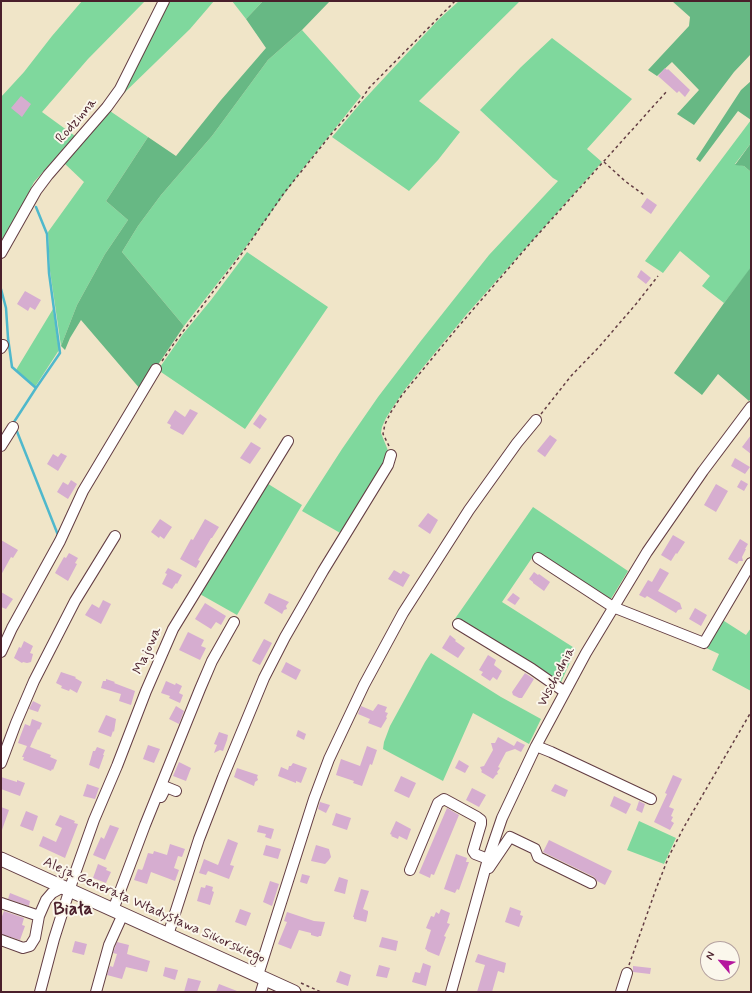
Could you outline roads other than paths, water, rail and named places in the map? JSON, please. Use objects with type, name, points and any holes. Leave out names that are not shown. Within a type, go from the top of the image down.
[{"type":"main road","name":"Aleja Generała Władysława Sikorskiego","points":[[1,860],[294,992]]},
{"type":"street","name":"Rodzinna","points":[[1,253],[36,191],[107,107],[120,89],[164,1]]},
{"type":"street","points":[[1,652],[12,628],[60,541],[83,491],[156,369]]},
{"type":"street","name":"Wschodnia","points":[[451,992],[480,885],[502,818],[536,746],[613,607],[647,552],[703,471],[751,407]]},
{"type":"street","points":[[261,992],[262,977],[314,799],[343,728],[364,685],[403,613],[460,525],[536,420]]},
{"type":"street","points":[[1,446],[13,427]]},
{"type":"street","name":"Majowa","points":[[40,992],[47,958],[66,888],[117,766],[131,727],[173,629],[288,441]]},
{"type":"street","points":[[168,935],[199,839],[264,678],[322,571],[388,465],[391,455]]},
{"type":"street","points":[[1,763],[16,723],[43,664],[75,601],[114,536]]},
{"type":"street","points":[[538,558],[613,607],[704,643],[751,563]]},
{"type":"street","points":[[96,992],[118,912],[145,825],[212,661],[234,622]]},
{"type":"street","points":[[458,624],[532,669],[565,692]]},
{"type":"street","points":[[536,746],[651,799]]},
{"type":"street","points":[[118,912],[140,858],[154,813],[166,787],[176,791]]},
{"type":"street","points":[[410,870],[438,803],[444,799],[479,818],[481,824],[473,851],[476,854],[488,859]]},
{"type":"street","points":[[480,885],[494,859],[510,837],[535,850],[538,857],[591,883]]},
{"type":"street","points":[[1,940],[23,948],[30,946],[35,938],[39,916],[46,900],[52,893],[66,888]]},
{"type":"street","points":[[1,903],[39,916]]},
{"type":"street","points":[[621,992],[627,972]]},
{"type":"waterway","points":[[36,207],[47,234],[49,273],[60,353],[36,388]]},
{"type":"waterway","points":[[1,289],[6,308],[12,367],[36,388],[14,424]]},
{"type":"waterway","points":[[16,429],[58,535],[57,538]]},
{"type":"district","name":"Biała","points":[[73,910]]}]
